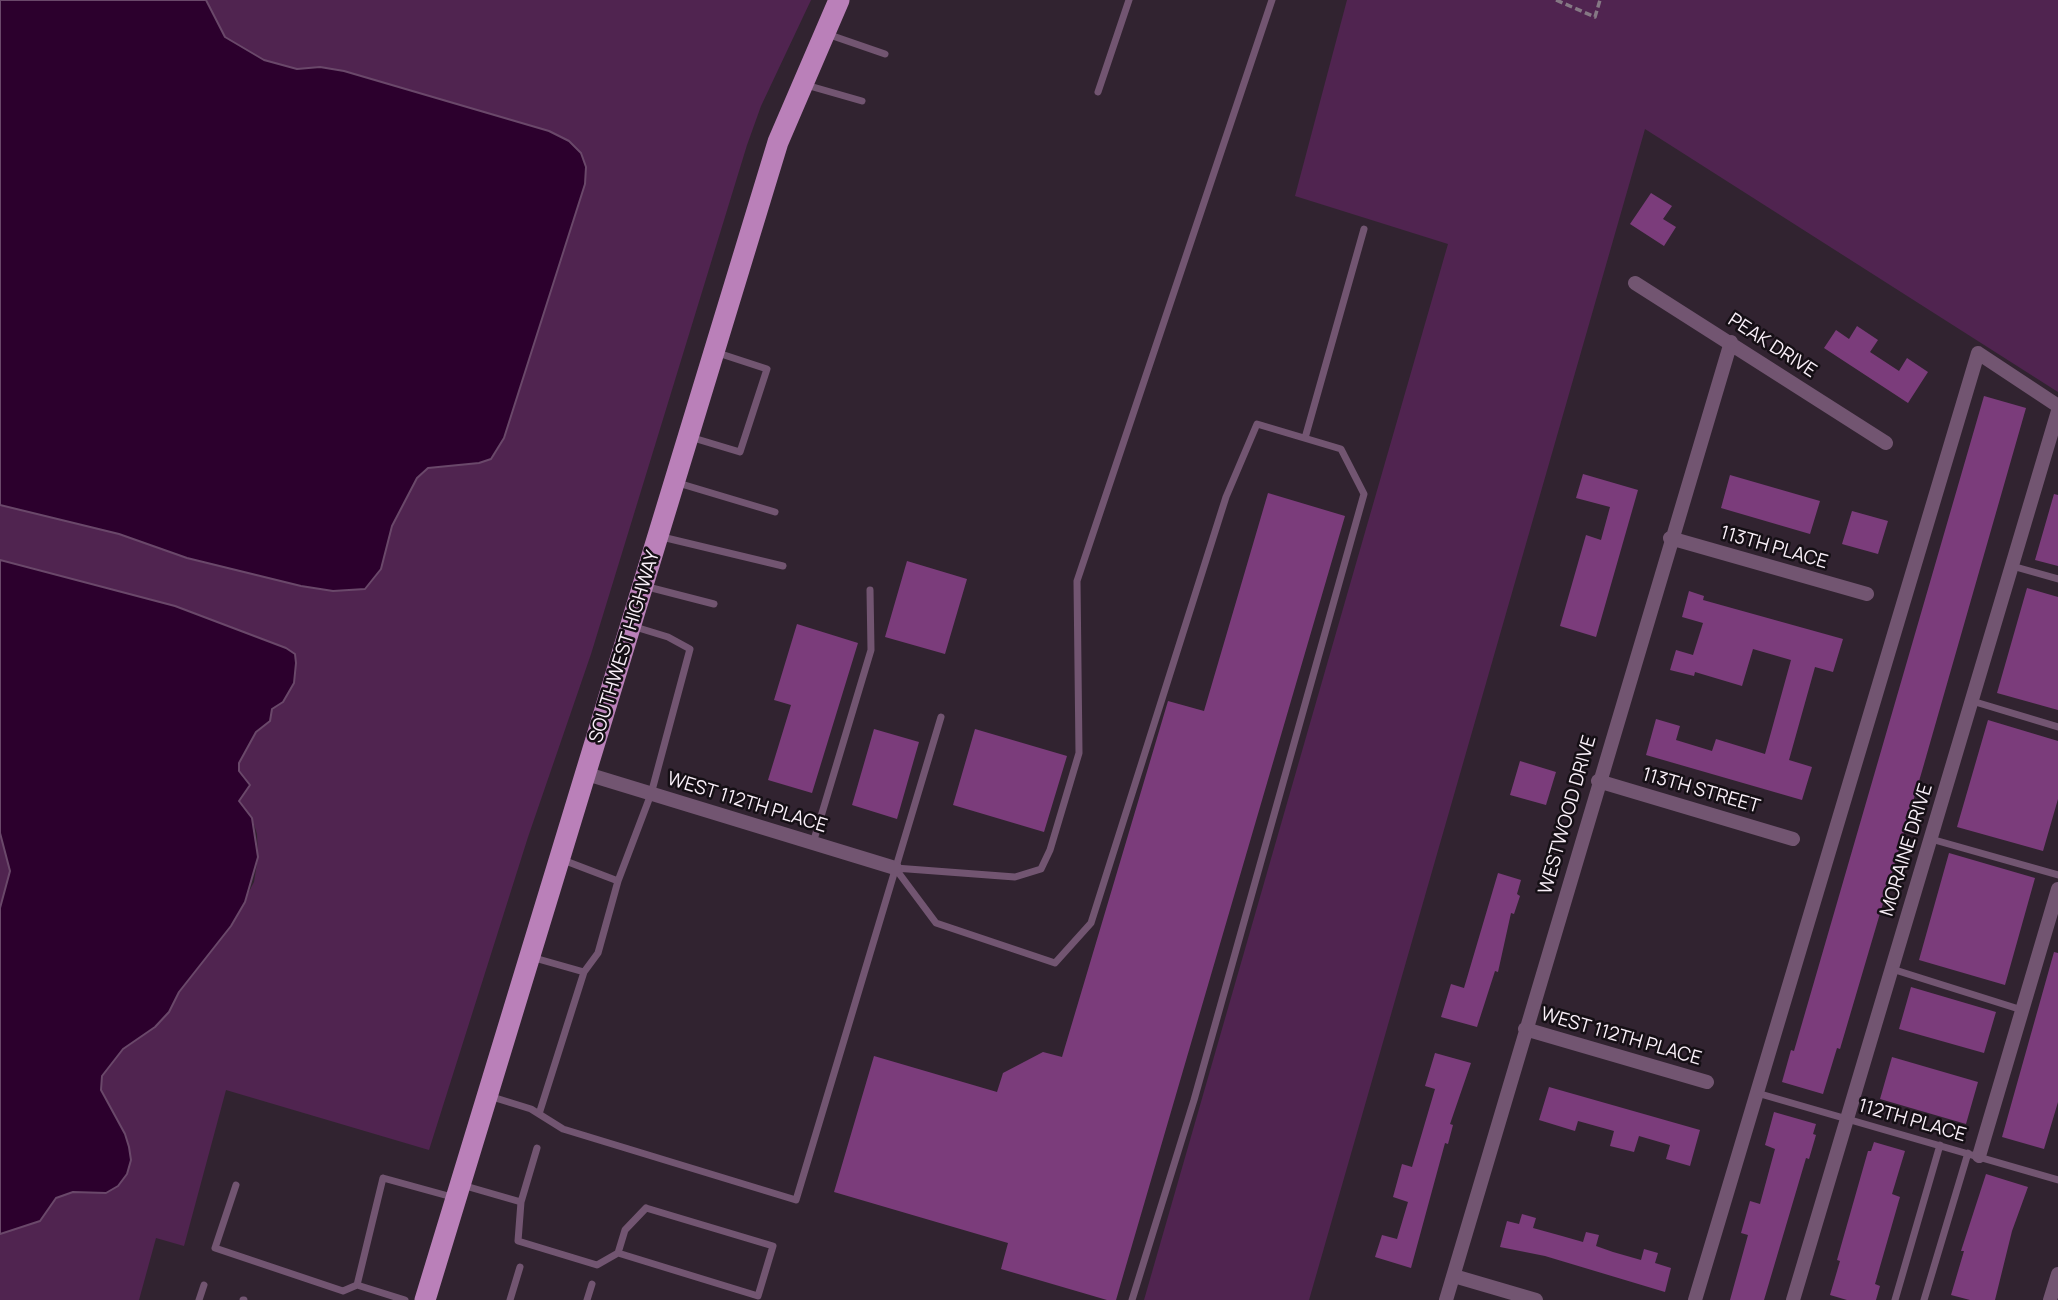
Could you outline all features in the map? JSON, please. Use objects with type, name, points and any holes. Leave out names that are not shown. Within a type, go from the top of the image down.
[{"type":"main road","name":"SOUTHWEST HIGHWAY","points":[[425,1300],[778,142],[839,0]]},
{"type":"street","name":"PEAK DRIVE","points":[[1635,283],[1886,443]]},
{"type":"street","name":"WESTWOOD DRIVE","points":[[1446,1300],[1670,538],[1731,342]]},
{"type":"street","points":[[1695,1300],[1978,353],[2058,408]]},
{"type":"street","name":"MORAINE DRIVE","points":[[1793,1300],[2058,408]]},
{"type":"street","name":"113TH PLACE","points":[[1670,538],[1867,594]]},
{"type":"street","name":"WEST 112TH PLACE","points":[[587,774],[895,868]]},
{"type":"street","name":"113TH STREET","points":[[1598,781],[1793,839]]},
{"type":"street","points":[[1973,1155],[2022,1010],[2058,889]]},
{"type":"street","name":"WEST 112TH PLACE","points":[[1525,1030],[1707,1082]]},
{"type":"street","points":[[2050,1300],[2058,1274]]},
{"type":"street","points":[[1454,1276],[1536,1300]]},
{"type":"lane","points":[[1098,92],[1129,0]]},
{"type":"lane","points":[[895,868],[1016,877],[1041,869],[1050,850],[1079,753],[1077,581],[1272,0]]},
{"type":"lane","points":[[824,33],[885,54]]},
{"type":"lane","points":[[801,84],[862,101]]},
{"type":"lane","points":[[1305,438],[1364,229]]},
{"type":"lane","points":[[688,436],[740,452],[767,369],[714,352]]},
{"type":"lane","points":[[895,868],[936,923],[1055,963],[1091,923],[1222,509],[1257,424],[1341,449],[1364,494],[1197,1087],[1132,1300]]},
{"type":"lane","points":[[675,482],[775,512]]},
{"type":"lane","points":[[658,536],[783,566]]},
{"type":"lane","points":[[2012,566],[2058,579]]},
{"type":"lane","points":[[644,586],[714,604]]},
{"type":"lane","points":[[813,843],[871,650],[870,590]]},
{"type":"lane","points":[[539,1114],[584,972],[598,953],[618,881],[651,794],[690,649],[668,637],[631,626]]},
{"type":"lane","points":[[1972,701],[2058,727]]},
{"type":"lane","points":[[488,1096],[539,1114],[563,1129],[796,1200],[941,717]]},
{"type":"lane","points":[[1931,838],[2058,875]]},
{"type":"lane","points":[[561,860],[618,881]]},
{"type":"lane","points":[[531,957],[584,972]]},
{"type":"lane","points":[[1892,969],[2022,1010]]},
{"type":"lane","name":"112TH PLACE","points":[[1757,1093],[2058,1180]]},
{"type":"lane","points":[[1895,1300],[1940,1145]]},
{"type":"lane","points":[[537,1147],[521,1202],[518,1241],[597,1265],[618,1253],[625,1230],[646,1208],[773,1246],[758,1296],[618,1253]]},
{"type":"lane","points":[[1924,1300],[1973,1155]]},
{"type":"lane","points":[[357,1285],[383,1178],[521,1202]]},
{"type":"lane","points":[[236,1185],[215,1248],[343,1291],[357,1285],[405,1300]]},
{"type":"lane","points":[[510,1300],[520,1267]]},
{"type":"lane","points":[[587,1300],[592,1284]]},
{"type":"lane","points":[[200,1300],[204,1285]]},
{"type":"path","points":[[1556,0],[1595,17],[1600,0]]},
{"type":"shaded area","points":[[0,0],[206,0],[225,37],[264,60],[297,69],[320,67],[344,71],[549,131],[569,141],[581,153],[586,167],[585,184],[504,438],[491,459],[479,463],[428,468],[417,478],[392,526],[381,569],[365,589],[333,591],[301,586],[187,558],[119,534],[0,505]]},
{"type":"shaded area","points":[[206,0],[811,0],[761,106],[747,145],[591,654],[528,837],[429,1150],[226,1090],[184,1246],[156,1238],[139,1300],[0,1300],[0,1234],[28,1225],[55,1198],[73,1192],[106,1193],[125,1134],[101,1089],[102,1076],[123,1049],[155,1027],[169,1012],[179,992],[231,926],[254,882],[258,857],[257,834],[252,818],[239,801],[245,778],[239,771],[239,763],[256,732],[270,721],[272,709],[283,702],[294,683],[286,648],[175,606],[0,560],[0,505],[119,534],[187,558],[381,569],[392,526],[417,478],[428,468],[479,463],[491,459],[504,438],[585,184],[569,141],[549,131],[344,71],[320,67],[297,69],[264,60],[225,37]]},
{"type":"shaded area","points":[[1347,0],[2058,0],[2058,392],[1645,129],[1309,1300],[1144,1300],[1448,244],[1295,196]]},
{"type":"shaded area","points":[[0,560],[175,606],[286,648],[295,654],[296,663],[294,683],[283,702],[272,709],[270,721],[256,732],[239,763],[239,771],[250,785],[239,801],[252,818],[258,857],[245,902],[231,926],[179,992],[169,1012],[155,1027],[123,1049],[102,1076],[101,1090],[125,1134],[129,1147],[131,1160],[127,1174],[118,1186],[106,1193],[73,1192],[56,1198],[40,1221],[0,1234],[0,908],[10,871],[0,833]]},
{"type":"shaded area","points":[[0,833],[10,871],[0,908]]},
{"type":"building","points":[[1651,193],[1672,206],[1663,219],[1676,227],[1664,246],[1630,224]]},
{"type":"building","points":[[1857,326],[1878,340],[1870,352],[1899,371],[1907,358],[1928,372],[1908,403],[1824,348],[1836,330],[1849,339]]},
{"type":"building","points":[[1984,396],[2026,408],[1840,1049],[1837,1048],[1823,1094],[1782,1082],[1791,1050],[1794,1051]]},
{"type":"building","points":[[1583,474],[1638,490],[1596,637],[1560,626],[1586,535],[1601,540],[1610,507],[1576,498]]},
{"type":"building","points":[[1730,475],[1820,501],[1810,534],[1721,508]]},
{"type":"building","points":[[1268,493],[1345,516],[1116,1300],[1107,1300],[1001,1269],[1008,1243],[834,1192],[874,1056],[997,1092],[1003,1073],[1043,1052],[1062,1057],[1168,701],[1204,711]]},
{"type":"building","points":[[2054,494],[2058,495],[2058,566],[2035,560]]},
{"type":"building","points":[[1852,511],[1888,521],[1878,554],[1842,544]]},
{"type":"building","points":[[907,561],[967,579],[945,654],[885,637]]},
{"type":"building","points":[[2027,588],[2058,597],[2058,710],[1997,693]]},
{"type":"building","points":[[1689,591],[1704,596],[1703,600],[1843,639],[1833,672],[1815,667],[1789,760],[1812,767],[1802,800],[1646,755],[1656,719],[1680,726],[1676,740],[1712,751],[1716,739],[1765,754],[1791,660],[1753,649],[1742,686],[1695,672],[1694,676],[1670,670],[1676,650],[1693,655],[1703,623],[1682,617]]},
{"type":"building","points":[[797,624],[858,643],[812,793],[768,780],[791,705],[774,700]]},
{"type":"building","points":[[1988,720],[2058,741],[2058,799],[2043,851],[1957,827]]},
{"type":"building","points":[[874,729],[919,742],[897,819],[852,805]]},
{"type":"building","points":[[975,729],[1067,756],[1044,832],[953,805]]},
{"type":"building","points":[[1520,761],[1556,772],[1546,805],[1510,795]]},
{"type":"building","points":[[1949,853],[2035,878],[2005,985],[1919,960]]},
{"type":"building","points":[[1498,873],[1521,880],[1517,894],[1520,896],[1514,914],[1511,913],[1498,972],[1495,971],[1477,1027],[1441,1017],[1451,984],[1464,988]]},
{"type":"building","points":[[2054,952],[2058,953],[2058,1102],[2044,1149],[2002,1137]]},
{"type":"building","points":[[1911,987],[1996,1012],[1984,1053],[1899,1029]]},
{"type":"building","points":[[1435,1053],[1471,1063],[1450,1124],[1453,1125],[1448,1144],[1445,1143],[1411,1268],[1375,1257],[1382,1235],[1397,1239],[1408,1202],[1393,1197],[1402,1164],[1412,1167],[1435,1089],[1425,1086]]},
{"type":"building","points":[[1892,1057],[1978,1082],[1966,1124],[1880,1099]]},
{"type":"building","points":[[1549,1087],[1700,1130],[1690,1166],[1666,1159],[1670,1145],[1639,1136],[1634,1152],[1610,1146],[1614,1131],[1578,1121],[1575,1131],[1539,1120]]},
{"type":"building","points":[[1774,1112],[1816,1124],[1813,1134],[1816,1135],[1809,1159],[1806,1158],[1764,1300],[1730,1300],[1748,1235],[1741,1233],[1750,1201],[1760,1204],[1775,1149],[1765,1145]]},
{"type":"building","points":[[1874,1142],[1905,1151],[1892,1194],[1900,1197],[1875,1284],[1880,1286],[1876,1300],[1847,1300],[1830,1295],[1840,1261],[1837,1260],[1868,1151],[1871,1151]]},
{"type":"building","points":[[1986,1174],[2028,1187],[2012,1231],[1995,1300],[1970,1300],[1951,1295],[1964,1251],[1961,1251]]},
{"type":"building","points":[[1522,1214],[1536,1218],[1533,1228],[1583,1242],[1586,1232],[1599,1235],[1596,1246],[1613,1252],[1641,1260],[1644,1249],[1658,1253],[1655,1263],[1671,1268],[1665,1292],[1545,1256],[1500,1247],[1507,1221],[1519,1224]]}]
